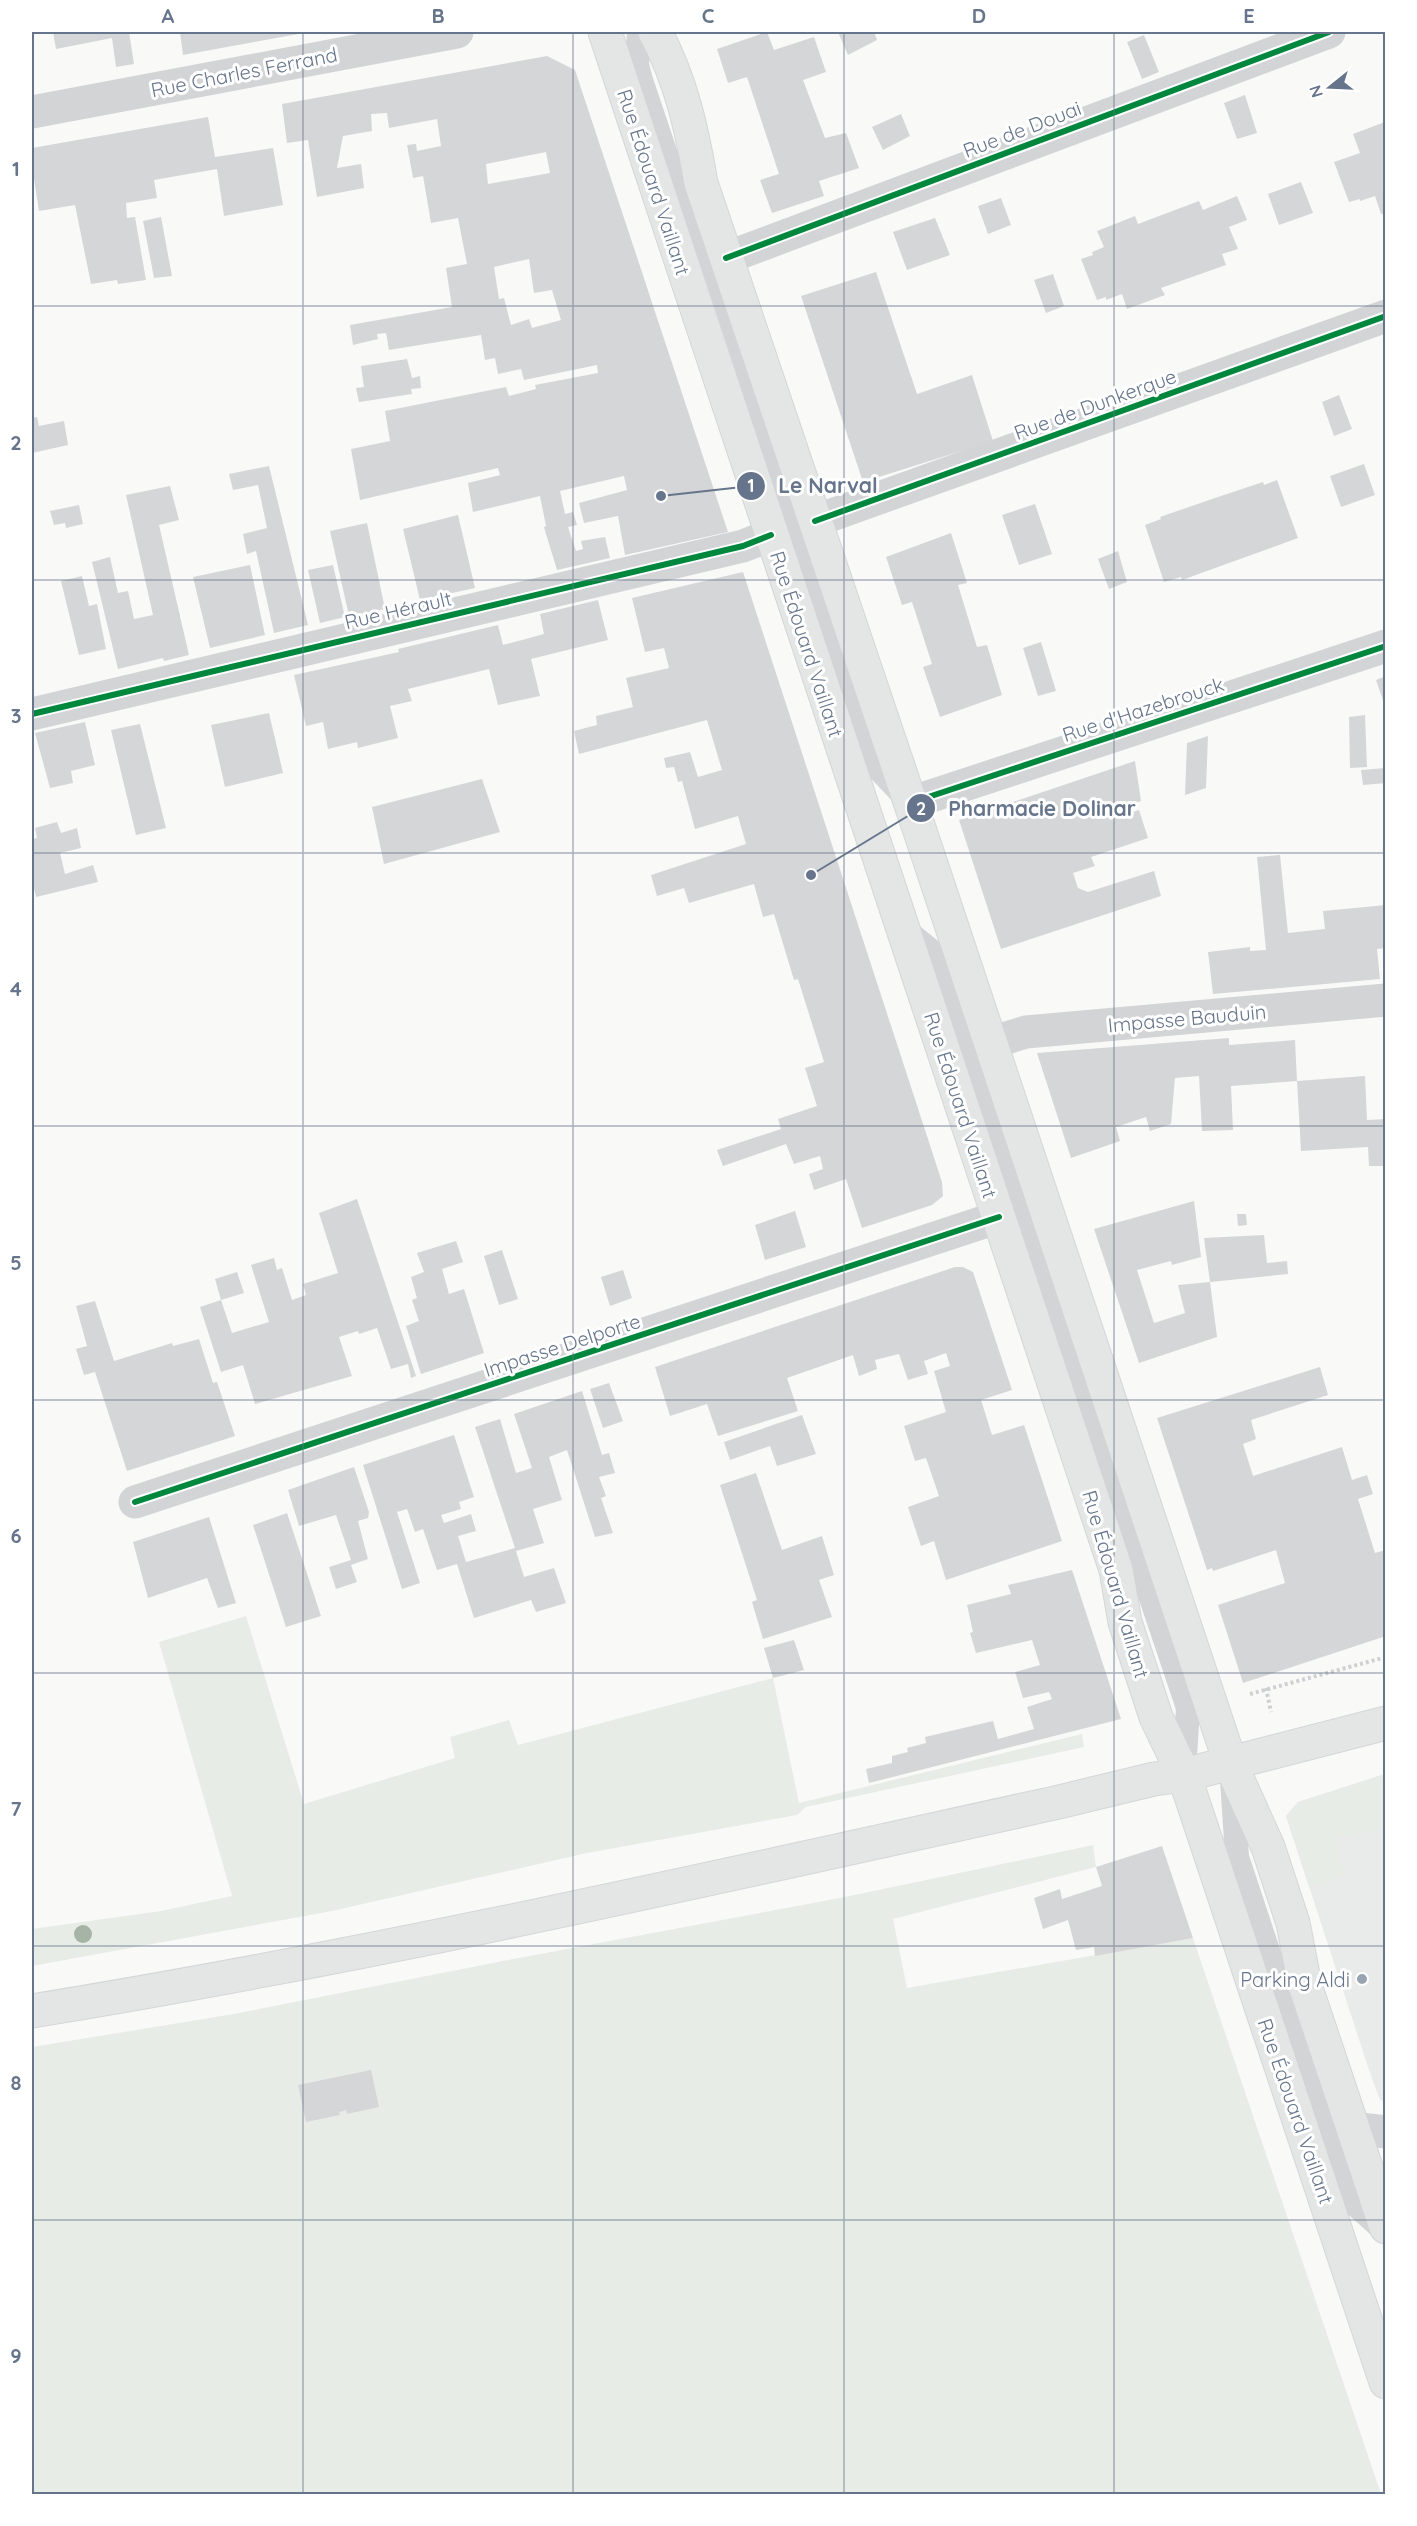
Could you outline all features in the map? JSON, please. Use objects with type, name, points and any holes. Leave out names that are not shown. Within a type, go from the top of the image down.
[{"type":"main road","name":"Rue Édouard Vaillant","points":[[605,32],[1116,1570],[1125,1623],[1156,1717],[1184,1775],[1386,2382]]},
{"type":"main road","points":[[655,32],[669,57],[690,121],[701,183],[1231,1765],[1268,1847],[1293,1923],[1305,1985],[1386,2229]]},
{"type":"main road","points":[[32,2011],[234,1977],[423,1941],[1059,1802],[1154,1779],[1231,1765],[1386,1723]]},
{"type":"street","name":"Rue Charles Ferrand","points":[[32,112],[458,32]]},
{"type":"street","name":"Rue de Douai","points":[[726,258],[1329,32]]},
{"type":"street","name":"Rue de Dunkerque","points":[[815,521],[1386,316]]},
{"type":"street","name":"Rue Hérault","points":[[32,714],[731,548],[771,535]]},
{"type":"street","name":"Rue d'Hazebrouck","points":[[910,803],[1386,646]]},
{"type":"street","name":"Impasse Bauduin","points":[[990,1042],[1026,1032],[1386,1000]]},
{"type":"street","name":"Impasse Delporte","points":[[135,1502],[999,1217]]},
{"type":"street","points":[[1352,2128],[1386,2132]]},
{"type":"lane","points":[[639,32],[637,65],[641,80],[869,759],[910,803]]},
{"type":"lane","points":[[902,927],[934,953],[1188,1708],[1184,1775]]},
{"type":"lane","points":[[1231,1765],[1237,1857],[1273,1968],[1351,2201],[1386,2229]]},
{"type":"path","points":[[1245,1695],[1386,1657]]},
{"type":"shaded area","points":[[246,1616],[304,1804],[455,1758],[450,1737],[509,1720],[518,1745],[773,1678],[799,1803],[1082,1734],[1084,1747],[806,1807],[797,1815],[587,1853],[332,1911],[32,1966],[32,1929],[161,1911],[232,1896],[159,1642]]},
{"type":"shaded area","name":"Parking Aldi","points":[[1385,1774],[1385,2101],[1380,2100],[1369,2070],[1286,1816],[1298,1802]]},
{"type":"shaded area","points":[[1385,1774],[1385,1829],[1339,1838],[1345,1876],[1309,1887],[1286,1816],[1298,1802]]},
{"type":"shaded area","points":[[1093,1845],[1096,1867],[893,1919],[907,1988],[1193,1938],[1381,2494],[32,2494],[32,2047],[234,2014],[840,1898]]},
{"type":"building","points":[[53,32],[129,32],[134,64],[116,67],[112,38],[56,49]]},
{"type":"building","points":[[180,32],[304,32],[304,33],[183,55]]},
{"type":"building","points":[[767,32],[774,50],[814,37],[826,72],[803,80],[825,138],[846,133],[859,168],[819,181],[824,196],[772,213],[760,180],[779,174],[747,77],[728,83],[717,49]]},
{"type":"building","points":[[838,32],[874,32],[877,40],[848,55]]},
{"type":"building","points":[[1144,35],[1159,72],[1142,79],[1127,42]]},
{"type":"building","points":[[547,56],[575,70],[728,532],[625,555],[618,516],[584,523],[579,503],[627,490],[624,476],[560,491],[565,514],[573,512],[577,525],[568,527],[576,551],[583,549],[581,541],[605,537],[610,558],[557,570],[544,527],[546,526],[540,496],[473,512],[468,483],[500,475],[498,468],[360,500],[351,449],[390,441],[385,411],[506,387],[509,396],[536,389],[535,385],[598,373],[597,365],[524,380],[521,369],[498,374],[495,358],[485,360],[481,335],[389,350],[386,333],[377,334],[378,339],[353,345],[350,325],[452,307],[446,268],[467,264],[458,218],[431,223],[423,176],[413,178],[407,145],[416,144],[417,151],[441,146],[437,119],[389,128],[387,113],[371,114],[372,131],[343,136],[337,168],[361,164],[364,188],[317,197],[308,140],[287,143],[282,104]],"holes":[[[546,152],[550,173],[488,184],[486,164]],[[529,259],[534,293],[552,290],[561,320],[532,328],[529,319],[511,325],[504,298],[499,299],[494,267]]]},
{"type":"building","points":[[1245,95],[1257,133],[1237,139],[1224,103]]},
{"type":"building","points":[[901,114],[910,136],[883,150],[872,127]]},
{"type":"building","points":[[208,117],[215,157],[273,148],[283,205],[224,216],[217,169],[154,180],[157,198],[126,203],[127,218],[135,217],[146,280],[118,284],[117,280],[91,284],[75,205],[39,211],[32,166],[32,148]]},
{"type":"building","points":[[1385,122],[1386,213],[1381,214],[1375,196],[1349,202],[1334,162],[1360,153],[1353,134]]},
{"type":"building","points":[[1301,182],[1313,213],[1279,225],[1268,194]]},
{"type":"building","points":[[1237,196],[1247,220],[1229,227],[1238,249],[1222,254],[1226,265],[1161,288],[1165,295],[1127,309],[1122,294],[1106,300],[1106,297],[1097,300],[1081,259],[1093,255],[1092,252],[1104,247],[1097,231],[1135,216],[1138,224],[1199,201],[1203,210]]},
{"type":"building","points":[[1001,198],[1011,225],[988,234],[978,206]]},
{"type":"building","points":[[161,217],[172,276],[154,278],[143,221]]},
{"type":"building","points":[[935,218],[950,255],[907,270],[893,232]]},
{"type":"building","points":[[876,272],[917,394],[972,375],[993,441],[863,482],[801,296]]},
{"type":"building","points":[[1053,274],[1064,306],[1046,313],[1034,280]]},
{"type":"building","points":[[407,359],[412,378],[420,376],[421,388],[411,389],[412,394],[359,402],[356,388],[364,387],[361,366]]},
{"type":"building","points":[[1339,395],[1352,429],[1334,436],[1322,402]]},
{"type":"building","points":[[37,417],[39,426],[64,421],[68,445],[32,453],[32,418]]},
{"type":"building","points":[[1364,464],[1375,495],[1341,507],[1330,476]]},
{"type":"building","points":[[269,466],[308,625],[274,633],[256,551],[247,554],[243,534],[267,528],[258,485],[233,490],[229,474]]},
{"type":"building","points":[[1277,480],[1298,538],[1182,580],[1181,577],[1164,582],[1145,525],[1161,519],[1160,517],[1212,499],[1263,482],[1264,485]]},
{"type":"building","points":[[170,486],[179,520],[159,525],[189,655],[164,661],[163,658],[118,669],[92,562],[110,557],[118,593],[128,591],[134,619],[153,615],[126,495]]},
{"type":"building","points":[[1035,504],[1052,554],[1019,565],[1002,515]]},
{"type":"building","points":[[79,505],[83,524],[66,528],[65,523],[54,525],[50,511]]},
{"type":"building","points":[[458,515],[475,588],[420,600],[403,529]]},
{"type":"building","points":[[367,523],[385,609],[349,616],[330,531]]},
{"type":"building","points":[[951,533],[967,583],[958,585],[977,647],[987,645],[1002,695],[940,717],[923,667],[932,664],[912,602],[902,605],[886,557]]},
{"type":"building","points":[[1118,551],[1127,582],[1109,589],[1098,559]]},
{"type":"building","points":[[250,565],[265,635],[210,648],[193,577]]},
{"type":"building","points":[[333,565],[345,617],[320,623],[308,570]]},
{"type":"building","points":[[743,572],[942,1182],[943,1196],[932,1205],[862,1228],[846,1179],[814,1190],[809,1174],[823,1169],[820,1156],[794,1164],[786,1144],[723,1166],[717,1150],[781,1129],[778,1119],[817,1106],[805,1068],[824,1062],[798,979],[794,980],[774,914],[763,917],[754,884],[689,903],[684,888],[657,896],[651,875],[746,844],[738,816],[695,829],[682,781],[678,782],[674,767],[666,768],[664,758],[690,752],[698,777],[722,770],[707,720],[579,754],[574,731],[597,725],[596,716],[633,707],[626,678],[669,668],[664,648],[645,652],[632,598]]},
{"type":"building","points":[[82,576],[89,606],[97,604],[106,649],[79,655],[61,581]]},
{"type":"building","points":[[598,600],[608,640],[531,659],[540,696],[498,705],[489,669],[408,689],[412,701],[390,706],[398,738],[358,748],[357,742],[328,749],[323,722],[306,726],[294,675],[399,652],[398,649],[498,625],[503,645],[544,634],[540,614]]},
{"type":"building","points":[[1041,642],[1056,691],[1038,696],[1023,648]]},
{"type":"building","points":[[1386,676],[1386,706],[1385,706],[1376,680]]},
{"type":"building","points":[[269,713],[283,773],[225,787],[211,725]]},
{"type":"building","points":[[1365,715],[1367,767],[1350,768],[1349,717]]},
{"type":"building","points":[[85,722],[95,765],[71,771],[73,783],[50,788],[35,733]]},
{"type":"building","points":[[140,724],[166,828],[136,835],[111,730]]},
{"type":"building","points":[[1208,736],[1206,788],[1185,795],[1187,743]]},
{"type":"building","points":[[1135,761],[1141,801],[1108,812],[1110,820],[1139,810],[1148,838],[1091,857],[1095,866],[1073,873],[1078,888],[1088,892],[1154,871],[1161,896],[1001,949],[959,820]]},
{"type":"building","points":[[1386,768],[1386,783],[1363,785],[1361,770]]},
{"type":"building","points":[[482,779],[500,832],[384,864],[372,807]]},
{"type":"building","points":[[57,822],[61,833],[77,828],[81,848],[60,853],[65,874],[93,865],[98,882],[36,897],[32,879],[32,839],[37,838],[35,828]]},
{"type":"building","points":[[1280,855],[1288,933],[1325,929],[1323,911],[1386,905],[1386,948],[1377,949],[1380,979],[1213,994],[1208,952],[1250,947],[1250,951],[1266,950],[1257,857]]},
{"type":"building","points":[[1229,1038],[1229,1045],[1295,1040],[1297,1081],[1231,1086],[1233,1130],[1202,1131],[1199,1076],[1175,1078],[1171,1124],[1150,1131],[1146,1117],[1116,1127],[1120,1141],[1071,1158],[1037,1053]]},
{"type":"building","points":[[1365,1076],[1367,1120],[1386,1119],[1386,1166],[1369,1166],[1368,1147],[1301,1151],[1297,1081]]},
{"type":"building","points":[[357,1199],[416,1376],[411,1378],[408,1364],[391,1369],[377,1328],[359,1334],[358,1331],[339,1337],[352,1376],[255,1404],[243,1365],[221,1372],[200,1307],[221,1300],[232,1333],[269,1322],[251,1265],[274,1258],[277,1270],[282,1268],[292,1300],[306,1295],[303,1284],[338,1273],[319,1213]]},
{"type":"building","points":[[1194,1201],[1201,1257],[1172,1265],[1171,1261],[1137,1270],[1154,1323],[1185,1313],[1178,1285],[1210,1282],[1217,1337],[1139,1363],[1094,1229]]},
{"type":"building","points":[[795,1211],[806,1247],[765,1260],[755,1225]]},
{"type":"building","points":[[1237,1214],[1246,1214],[1247,1225],[1238,1226]]},
{"type":"building","points":[[1264,1235],[1267,1263],[1287,1261],[1288,1274],[1210,1282],[1204,1238]]},
{"type":"building","points":[[456,1241],[463,1262],[442,1269],[449,1294],[464,1289],[484,1353],[421,1374],[406,1326],[419,1321],[412,1300],[417,1298],[411,1277],[424,1272],[417,1253]]},
{"type":"building","points":[[502,1250],[518,1299],[499,1305],[484,1256]]},
{"type":"building","points":[[955,1267],[963,1267],[973,1272],[1012,1390],[981,1400],[992,1435],[1024,1425],[1062,1541],[946,1580],[934,1541],[921,1546],[908,1507],[939,1496],[926,1458],[915,1461],[904,1426],[946,1412],[934,1371],[950,1366],[946,1353],[924,1361],[928,1374],[908,1380],[899,1354],[875,1360],[877,1369],[859,1376],[853,1355],[787,1378],[798,1411],[718,1436],[707,1404],[670,1416],[655,1367]]},
{"type":"building","points":[[623,1270],[632,1298],[610,1306],[601,1277]]},
{"type":"building","points":[[237,1272],[244,1293],[221,1300],[215,1279]]},
{"type":"building","points":[[95,1301],[114,1361],[172,1343],[173,1346],[199,1339],[213,1383],[217,1382],[235,1436],[127,1471],[95,1372],[84,1375],[76,1349],[87,1346],[76,1306]]},
{"type":"building","points":[[1320,1367],[1328,1395],[1251,1420],[1256,1439],[1243,1444],[1253,1476],[1342,1447],[1352,1480],[1367,1475],[1373,1494],[1358,1499],[1375,1553],[1386,1550],[1386,1636],[1243,1683],[1218,1605],[1285,1583],[1276,1550],[1213,1571],[1212,1568],[1207,1570],[1157,1418]]},
{"type":"building","points":[[609,1383],[623,1421],[603,1428],[590,1389]]},
{"type":"building","points":[[582,1391],[602,1455],[609,1453],[615,1473],[599,1477],[606,1496],[601,1498],[613,1533],[595,1537],[567,1450],[549,1457],[562,1500],[533,1509],[544,1543],[516,1551],[524,1577],[554,1568],[566,1603],[536,1612],[531,1600],[474,1618],[457,1564],[437,1570],[423,1529],[415,1532],[407,1509],[397,1512],[420,1583],[402,1589],[363,1465],[454,1435],[474,1497],[459,1502],[461,1509],[441,1515],[444,1523],[471,1514],[476,1531],[458,1536],[466,1562],[515,1548],[475,1427],[500,1419],[516,1473],[532,1468],[514,1414]]},
{"type":"building","points":[[802,1415],[816,1454],[777,1466],[770,1446],[730,1460],[724,1442]]},
{"type":"building","points":[[354,1467],[369,1512],[368,1518],[358,1521],[368,1559],[351,1565],[357,1582],[336,1589],[329,1567],[351,1560],[336,1515],[299,1526],[288,1490]]},
{"type":"building","points":[[756,1473],[782,1550],[822,1536],[834,1575],[819,1580],[832,1617],[763,1639],[752,1602],[757,1600],[720,1485]]},
{"type":"building","points":[[287,1513],[321,1616],[286,1627],[253,1525]]},
{"type":"building","points":[[209,1517],[236,1603],[218,1608],[207,1578],[148,1598],[133,1542]]},
{"type":"building","points":[[1072,1570],[1121,1719],[869,1783],[866,1769],[892,1763],[892,1756],[908,1752],[907,1748],[926,1743],[925,1737],[993,1721],[998,1739],[1034,1729],[1027,1707],[1052,1699],[1049,1692],[1023,1698],[1015,1672],[1040,1665],[1032,1640],[976,1653],[970,1633],[973,1632],[967,1605],[1011,1594],[1008,1585]]},
{"type":"building","points":[[794,1640],[804,1670],[773,1678],[764,1648]]},
{"type":"building","points":[[1162,1846],[1193,1938],[1095,1956],[1094,1947],[1076,1950],[1068,1920],[1043,1929],[1034,1898],[1060,1889],[1062,1899],[1102,1886],[1096,1867]]},
{"type":"building","points":[[371,2070],[379,2107],[347,2114],[346,2110],[339,2112],[340,2115],[306,2122],[298,2085]]},
{"type":"cycle path","points":[[726,258],[1329,32]]},
{"type":"cycle path","points":[[815,521],[1386,316]]},
{"type":"cycle path","points":[[32,714],[743,546],[771,535]]},
{"type":"cycle path","points":[[910,803],[1386,646]]},
{"type":"cycle path","points":[[135,1502],[999,1217]]},
{"type":"place","name":"Le Narval","points":[[661,496]]},
{"type":"place","name":"Pharmacie Dolinar","points":[[811,875]]},
{"type":"place","name":"Parking Aldi","points":[[1362,1979]]}]
